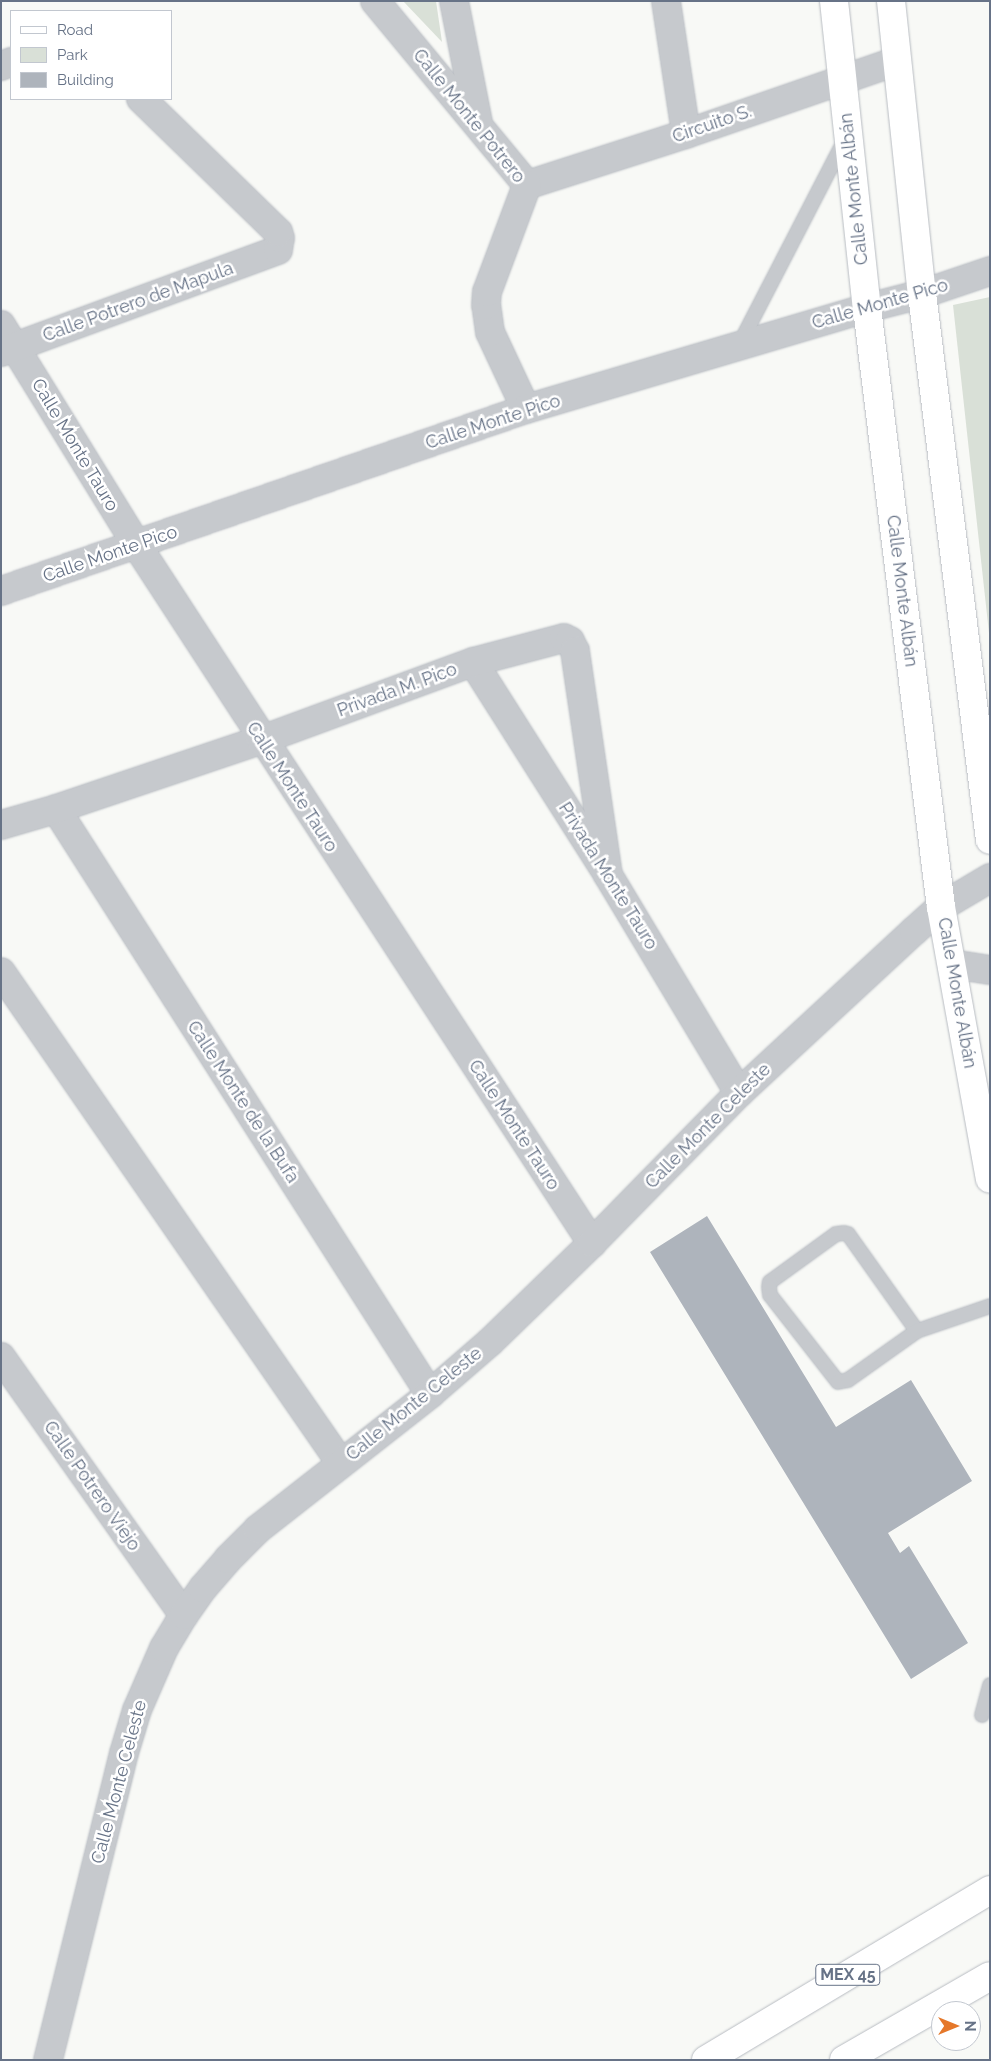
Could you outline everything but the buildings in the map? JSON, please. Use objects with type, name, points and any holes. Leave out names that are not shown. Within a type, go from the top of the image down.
[{"type":"main road","name":"Calle Monte Albán","points":[[834,1],[868,308],[941,908],[990,1179]]},
{"type":"main road","points":[[891,1],[922,294],[990,840]]},
{"type":"main road","name":"MEX 45","points":[[706,2060],[990,1890]]},
{"type":"main road","points":[[844,2060],[990,1976]]},
{"type":"street","name":"Calle Monte Potrero","points":[[375,1],[527,185],[487,292],[486,305],[490,332],[526,409]]},
{"type":"street","points":[[454,1],[478,126]]},
{"type":"street","points":[[666,1],[686,134]]},
{"type":"street","name":"Circuito S.","points":[[527,185],[686,134],[842,78],[897,61]]},
{"type":"street","name":"Calle Potrero de Mapula","points":[[6,341],[275,253],[280,244],[278,232],[142,100]]},
{"type":"street","name":"Calle Monte Pico","points":[[1,590],[526,409],[868,308],[922,294],[990,271]]},
{"type":"street","name":"Calle Monte Tauro","points":[[6,341],[261,740],[592,1243]]},
{"type":"street","name":"Privada M. Pico","points":[[1,824],[56,809],[261,740],[473,662],[564,638],[573,645],[608,875]]},
{"type":"street","name":"Privada Monte Tauro","points":[[473,662],[608,875],[739,1093]]},
{"type":"street","name":"Calle Monte de la Bufa","points":[[56,809],[430,1394]]},
{"type":"street","name":"Calle Monte Celeste","points":[[48,2060],[129,1736],[149,1679],[184,1615],[228,1559],[258,1529],[340,1462],[430,1394],[490,1342],[592,1243],[739,1093],[941,908],[990,878]]},
{"type":"street","points":[[952,964],[990,970]]},
{"type":"street","points":[[1,972],[340,1462]]},
{"type":"street","name":"Calle Potrero Viejo","points":[[1,1357],[184,1615]]},
{"type":"lane","points":[[739,346],[848,134]]},
{"type":"lane","points":[[917,1331],[848,1234],[836,1234],[770,1282],[770,1295],[838,1382],[848,1380],[917,1331],[990,1306]]},
{"type":"lane","points":[[982,1715],[990,1685]]},
{"type":"green space","points":[[403,1],[436,1],[442,42]]},
{"type":"green space","points":[[990,297],[990,642],[953,305]]}]
